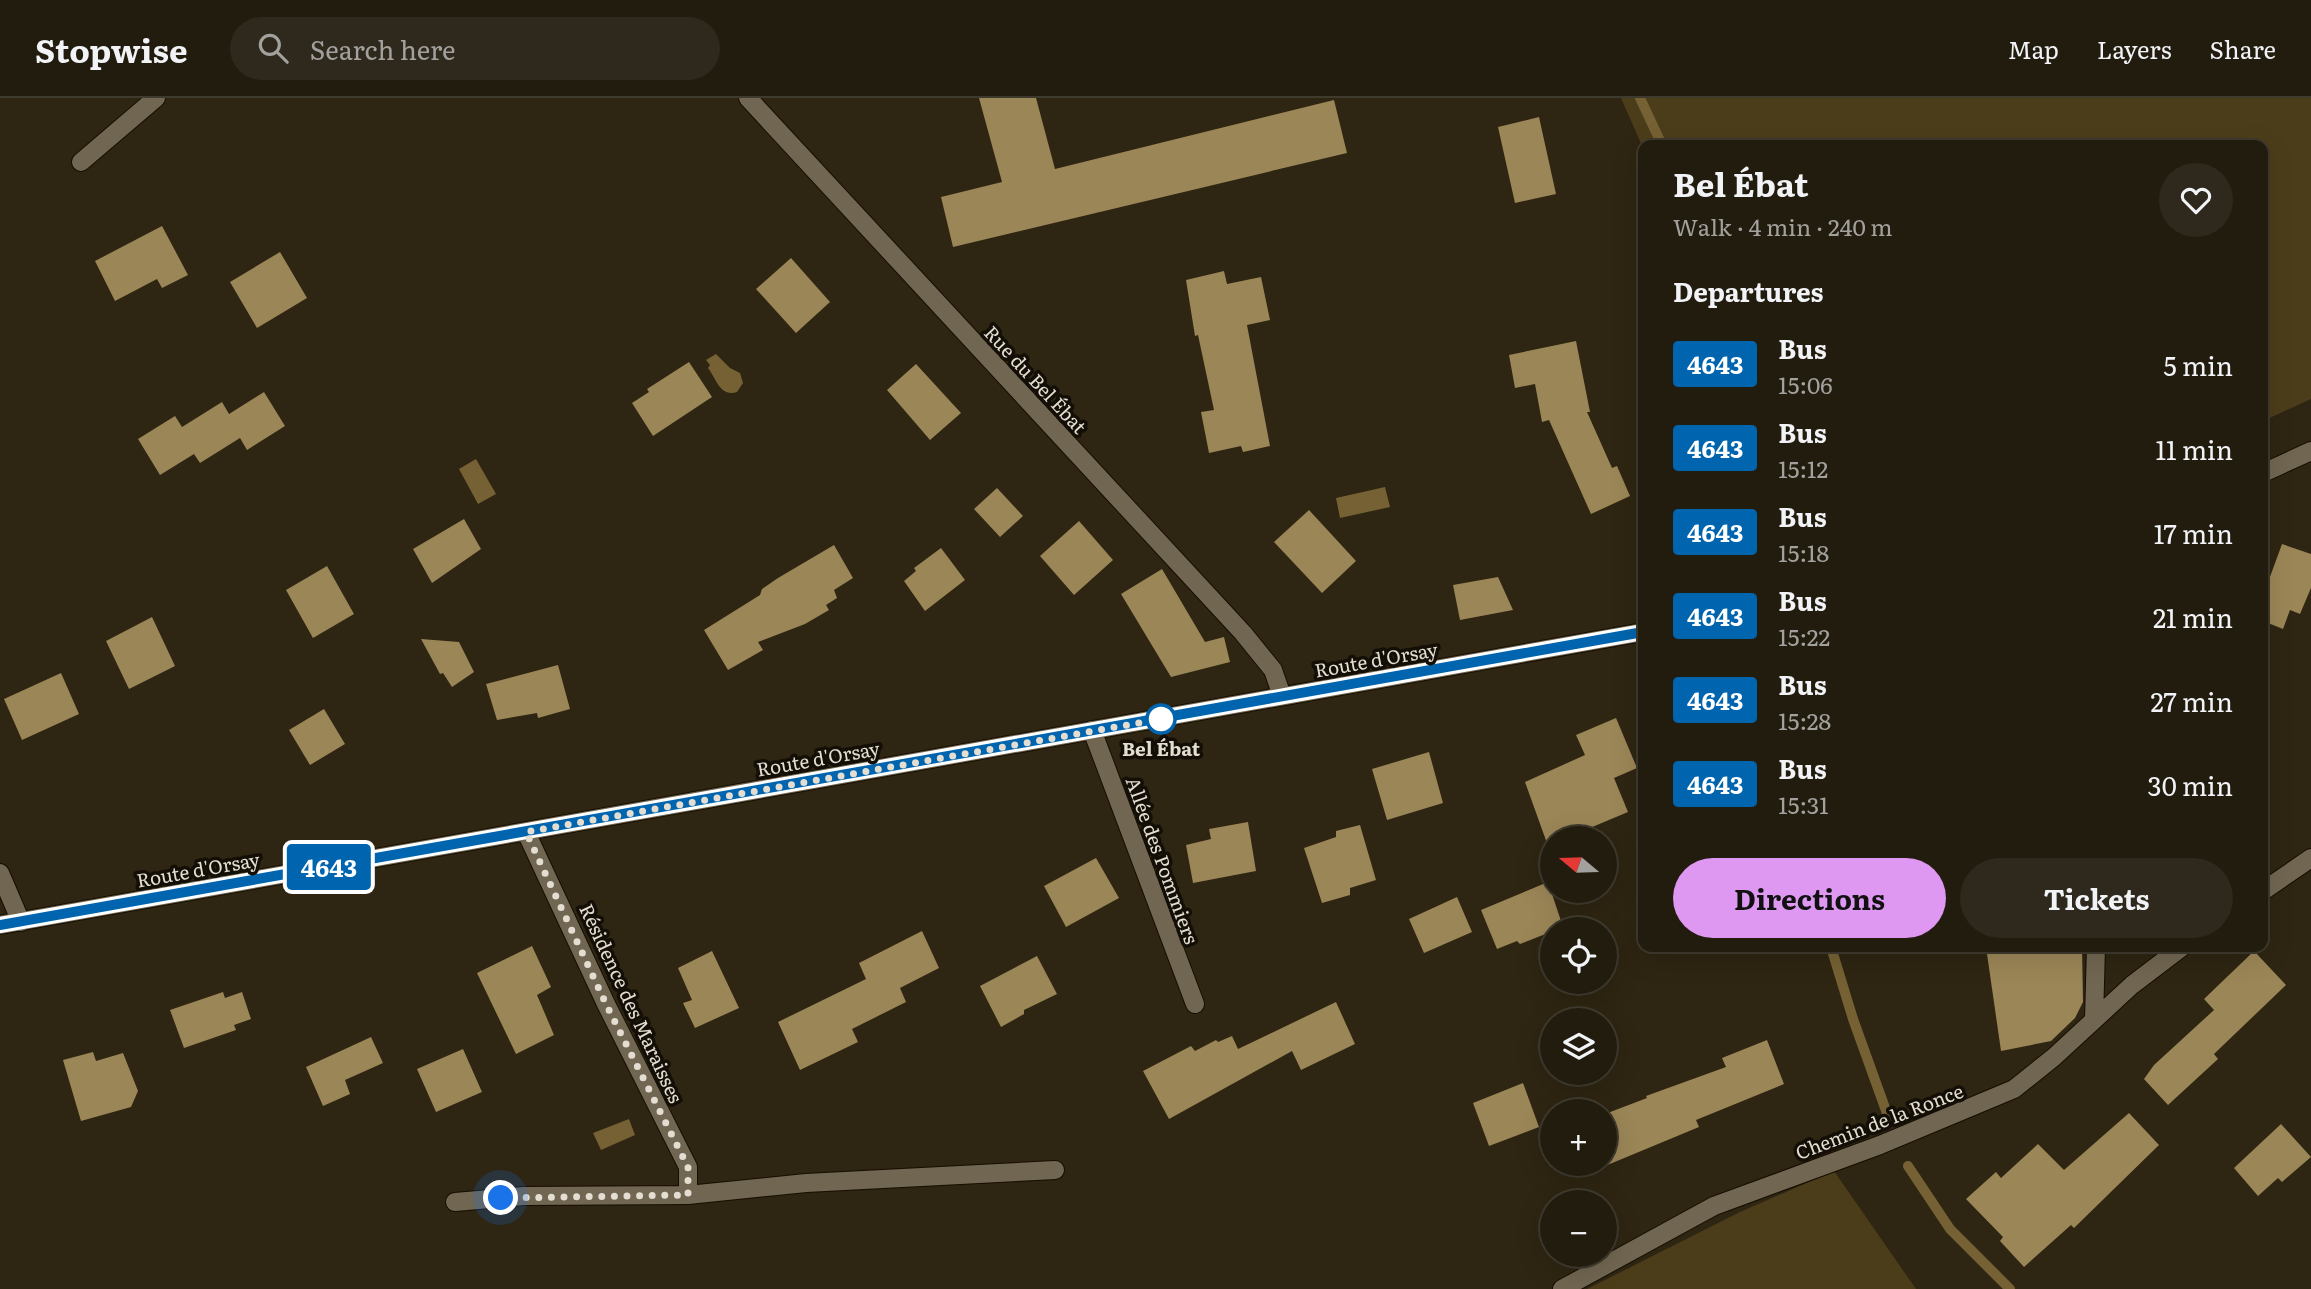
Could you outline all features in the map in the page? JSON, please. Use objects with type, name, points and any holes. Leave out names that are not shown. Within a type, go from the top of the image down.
[{"type":"street","points":[[81,162],[156,98]]},
{"type":"street","name":"Rue du Bel Ébat","points":[[748,98],[1242,633],[1273,670],[1282,696]]},
{"type":"street","points":[[2268,470],[2311,451]]},
{"type":"street","name":"Route d'Orsay","points":[[0,925],[1638,633]]},
{"type":"street","name":"Allée des Pommiers","points":[[1092,730],[1195,1004]]},
{"type":"street","name":"Résidence des Maraisses","points":[[526,832],[606,1004],[688,1167],[688,1195]]},
{"type":"street","points":[[2268,888],[2311,858]]},
{"type":"street","points":[[0,873],[21,922]]},
{"type":"street","points":[[2094,1019],[2096,952]]},
{"type":"street","name":"Chemin de la Ronce","points":[[1562,1289],[1714,1206],[2014,1090],[2132,985],[2175,952]]},
{"type":"street","points":[[455,1202],[524,1196],[688,1195],[806,1183],[1055,1170]]},
{"type":"shaded area","points":[[1621,98],[2311,98],[2311,399],[2268,419],[2268,140],[1639,140]]},
{"type":"shaded area","points":[[716,354],[730,368],[740,373],[743,383],[737,392],[723,390],[708,368],[710,365],[706,360]]},
{"type":"shaded area","points":[[476,459],[496,494],[478,504],[459,469]]},
{"type":"shaded area","points":[[1385,487],[1390,507],[1340,518],[1336,498]]},
{"type":"shaded area","points":[[629,1119],[635,1135],[601,1150],[593,1133]]},
{"type":"shaded area","points":[[1834,1171],[1916,1289],[1587,1289],[1740,1212]]},
{"type":"building","points":[[979,98],[1036,98],[1055,169],[1334,100],[1347,153],[953,247],[941,197],[1002,182]]},
{"type":"building","points":[[1539,117],[1556,194],[1515,203],[1498,127]]},
{"type":"building","points":[[162,226],[188,275],[162,288],[157,279],[115,301],[95,261]]},
{"type":"building","points":[[280,252],[307,298],[257,328],[230,282]]},
{"type":"building","points":[[791,258],[830,302],[796,333],[756,289]]},
{"type":"building","points":[[1224,271],[1227,284],[1261,277],[1270,320],[1247,325],[1270,446],[1243,452],[1241,446],[1209,453],[1201,412],[1214,410],[1198,335],[1195,336],[1186,280]]},
{"type":"building","points":[[1576,341],[1590,412],[1587,412],[1612,468],[1617,466],[1630,496],[1591,514],[1549,420],[1542,422],[1535,384],[1515,388],[1509,355]]},
{"type":"building","points":[[689,362],[712,397],[653,436],[632,403],[649,392],[647,389]]},
{"type":"building","points":[[916,364],[961,413],[930,440],[887,390]]},
{"type":"building","points":[[264,392],[285,426],[247,450],[240,438],[200,463],[194,454],[160,475],[138,439],[175,416],[182,427],[222,402],[229,414]]},
{"type":"building","points":[[997,488],[1023,516],[1000,537],[974,509]]},
{"type":"building","points":[[1309,510],[1356,561],[1322,593],[1274,542]]},
{"type":"building","points":[[464,519],[481,549],[432,583],[413,549]]},
{"type":"building","points":[[1079,521],[1113,560],[1074,595],[1040,556]]},
{"type":"building","points":[[2282,544],[2311,554],[2311,588],[2300,614],[2290,610],[2283,629],[2268,623],[2268,582]]},
{"type":"building","points":[[834,545],[853,578],[834,590],[837,598],[826,605],[829,610],[805,624],[758,642],[763,650],[728,670],[704,630],[760,595],[762,589],[778,578]]},
{"type":"building","points":[[941,548],[965,580],[925,611],[904,581],[916,571],[914,568]]},
{"type":"building","points":[[327,566],[354,614],[313,638],[286,590]]},
{"type":"building","points":[[1162,569],[1205,642],[1224,637],[1230,662],[1171,677],[1121,594]]},
{"type":"building","points":[[1498,577],[1513,610],[1460,620],[1453,585]]},
{"type":"building","points":[[152,617],[175,666],[129,689],[106,641]]},
{"type":"building","points":[[421,639],[459,642],[474,672],[452,687],[443,673],[440,674]]},
{"type":"building","points":[[558,665],[570,709],[538,718],[537,713],[497,720],[486,684]]},
{"type":"building","points":[[61,673],[79,714],[22,740],[4,699]]},
{"type":"building","points":[[324,709],[345,744],[310,765],[289,730]]},
{"type":"building","points":[[1616,718],[1637,768],[1614,778],[1628,812],[1595,826],[1541,826],[1525,782],[1585,755],[1576,735]]},
{"type":"building","points":[[1429,752],[1443,803],[1387,820],[1372,769]]},
{"type":"building","points":[[1248,822],[1256,871],[1193,883],[1186,845],[1211,839],[1209,829]]},
{"type":"building","points":[[1360,825],[1376,880],[1350,888],[1350,895],[1322,903],[1304,848],[1336,837],[1336,831]]},
{"type":"building","points":[[1096,858],[1119,898],[1066,927],[1044,886]]},
{"type":"building","points":[[1540,885],[1540,903],[1555,903],[1560,917],[1540,917],[1540,936],[1497,949],[1481,910]]},
{"type":"building","points":[[1457,897],[1472,932],[1424,953],[1409,919]]},
{"type":"building","points":[[922,931],[939,968],[900,988],[906,1002],[852,1029],[858,1042],[800,1070],[778,1022],[866,979],[859,963]]},
{"type":"building","points":[[532,946],[551,987],[537,995],[554,1035],[516,1054],[477,973]]},
{"type":"building","points":[[712,951],[739,1008],[695,1028],[683,1003],[692,1000],[678,968]]},
{"type":"building","points":[[1987,952],[2082,952],[2083,1002],[2075,1018],[2051,1041],[2001,1051]]},
{"type":"building","points":[[2253,952],[2286,985],[2214,1054],[2218,1059],[2168,1105],[2144,1079],[2154,1065],[2214,1010],[2204,999]]},
{"type":"building","points":[[1037,956],[1057,994],[1024,1010],[1024,1014],[1001,1027],[980,986]]},
{"type":"building","points":[[223,992],[225,998],[242,992],[251,1019],[234,1025],[236,1030],[184,1048],[170,1010]]},
{"type":"building","points":[[1336,1002],[1355,1044],[1301,1070],[1292,1051],[1169,1119],[1143,1071],[1191,1046],[1195,1051],[1216,1040],[1218,1042],[1232,1036],[1238,1049]]},
{"type":"building","points":[[371,1037],[383,1063],[345,1080],[350,1094],[323,1106],[306,1067]]},
{"type":"building","points":[[1767,1040],[1784,1084],[1696,1120],[1699,1127],[1617,1161],[1617,1109],[1726,1067],[1722,1058]]},
{"type":"building","points":[[463,1049],[482,1092],[436,1112],[417,1069]]},
{"type":"building","points":[[93,1052],[96,1061],[123,1053],[138,1091],[131,1107],[81,1121],[63,1060]]},
{"type":"building","points":[[1523,1083],[1539,1127],[1489,1146],[1473,1103]]},
{"type":"building","points":[[2129,1113],[2159,1145],[2074,1228],[2071,1225],[2024,1267],[2000,1241],[2003,1237],[1966,1199],[1996,1172],[2001,1178],[2038,1144],[2064,1170]]},
{"type":"building","points":[[2281,1124],[2311,1157],[2282,1182],[2278,1178],[2258,1196],[2234,1168]]},
{"type":"waterway","points":[[1640,98],[1660,140]]},
{"type":"waterway","points":[[1833,952],[1889,1119]]},
{"type":"waterway","points":[[1908,1166],[1950,1229],[2010,1289]]},
{"type":"bus line","name":"4643","points":[[0,925],[1638,633]]},
{"type":"place","name":"Bel Ébat","points":[[1161,719]]},
{"type":"route","points":[[501,1198],[688,1195],[688,1167],[606,1004],[526,832],[1161,719]]}]
